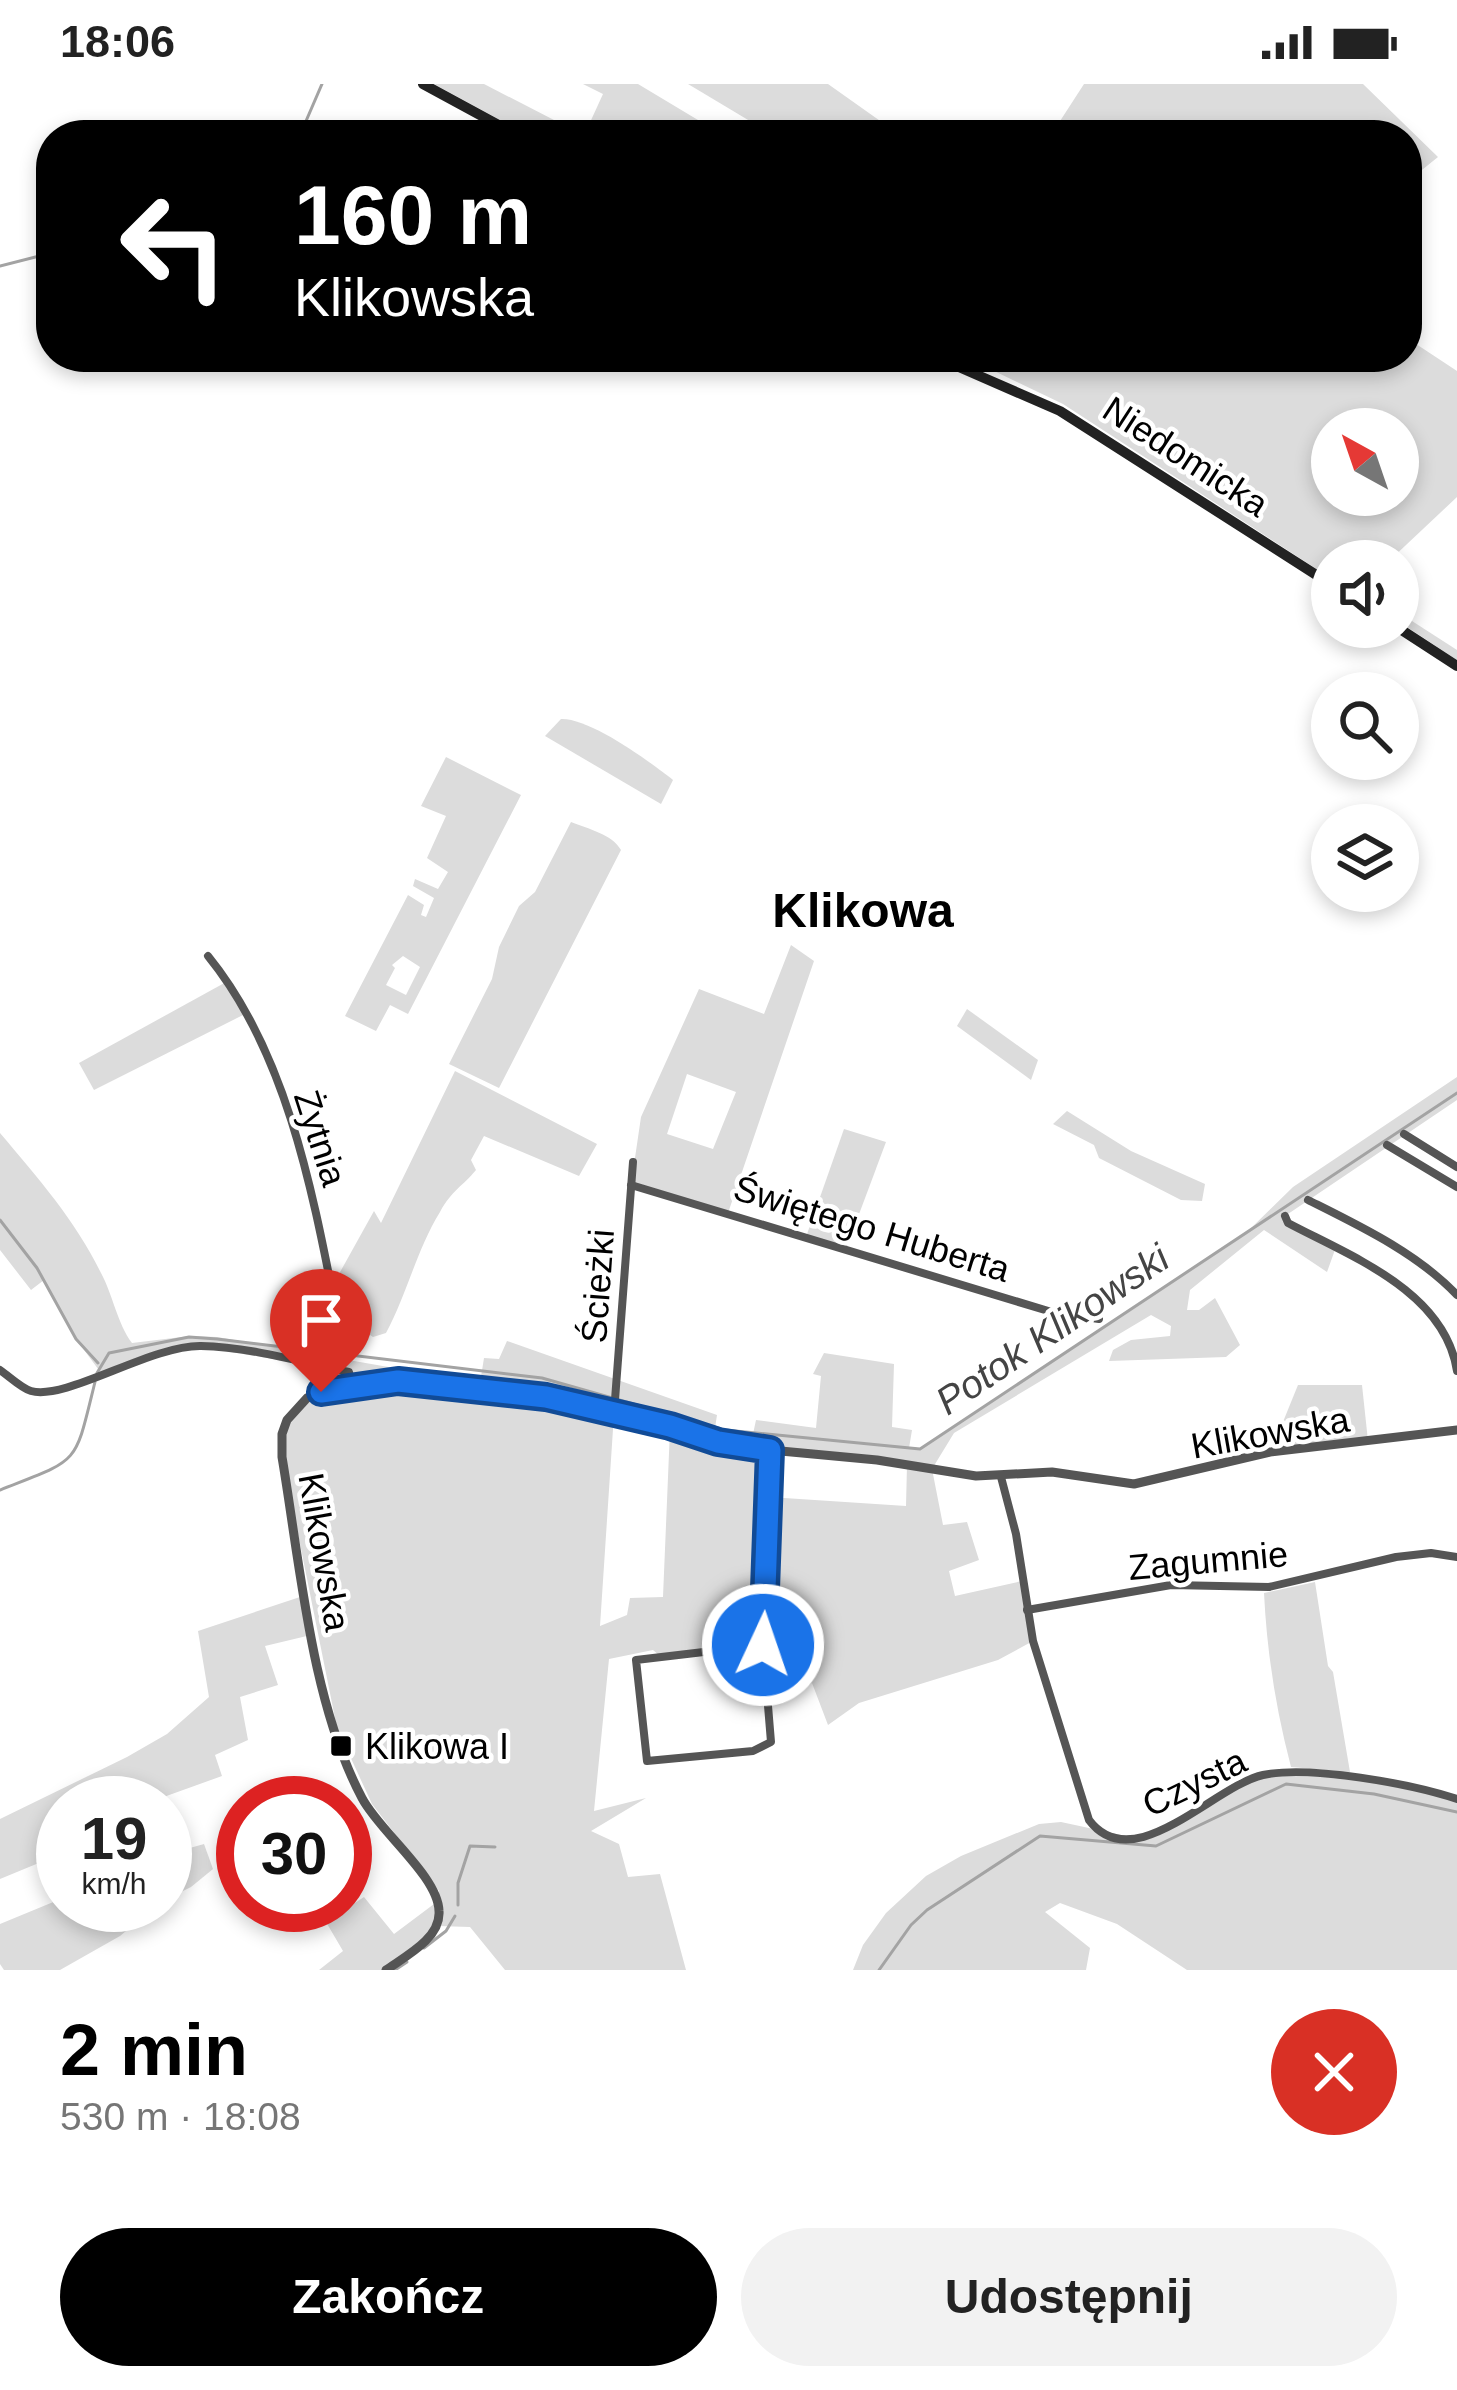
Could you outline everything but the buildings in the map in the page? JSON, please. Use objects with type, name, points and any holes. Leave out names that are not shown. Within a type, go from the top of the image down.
[{"type":"main road","points":[[423,84],[489,120]]},
{"type":"main road","name":"Niedomicka","points":[[970,372],[1060,411],[1311,572]]},
{"type":"main road","points":[[1419,641],[1457,666]]},
{"type":"street","name":"Żytnia","points":[[208,956],[249,1012],[300,1145],[344,1351]]},
{"type":"street","points":[[1404,1134],[1457,1167]]},
{"type":"street","points":[[1387,1145],[1457,1187]]},
{"type":"street","name":"Ścieżki","points":[[614,1403],[633,1162]]},
{"type":"street","name":"Świętego Huberta","points":[[631,1185],[1054,1313],[1099,1318]]},
{"type":"street","points":[[1308,1200],[1409,1257],[1457,1295]]},
{"type":"street","points":[[1285,1216],[1288,1222],[1390,1278],[1432,1319],[1451,1347],[1457,1371]]},
{"type":"street","points":[[0,1370],[30,1391],[62,1388],[137,1358],[196,1346],[349,1372],[352,1386]]},
{"type":"street","name":"Klikowska","points":[[386,1970],[432,1935],[439,1906],[428,1884],[371,1814],[346,1764],[318,1668],[282,1434],[295,1408],[321,1392],[422,1382],[614,1403],[718,1442],[1000,1477],[1052,1472],[1134,1484],[1270,1452],[1457,1430]]},
{"type":"street","points":[[763,1645],[636,1660],[647,1761],[753,1751],[771,1742],[763,1645],[770,1450]]},
{"type":"street","points":[[1000,1477],[1016,1534],[1027,1610]]},
{"type":"street","name":"Zagumnie","points":[[1027,1610],[1171,1585],[1269,1587],[1396,1557],[1457,1556]]},
{"type":"street","name":"Czysta","points":[[1027,1610],[1089,1820],[1097,1831],[1123,1839],[1160,1833],[1231,1788],[1264,1775],[1378,1780],[1457,1799]]},
{"type":"shaded area","points":[[434,84],[484,84],[554,120],[500,120]]},
{"type":"shaded area","points":[[583,84],[638,84],[698,120],[591,120],[603,94]]},
{"type":"shaded area","points":[[688,84],[828,84],[879,120],[748,120]]},
{"type":"shaded area","points":[[1084,84],[1363,84],[1400,120],[1061,120]]},
{"type":"shaded area","points":[[1422,141],[1438,157],[1422,170]]},
{"type":"shaded area","points":[[1422,348],[1457,371],[1457,497],[1411,540],[1311,540],[1311,565],[1063,404],[996,372],[1422,372]]},
{"type":"shaded area","points":[[1419,626],[1457,650],[1457,660],[1419,635]]},
{"type":"shaded area","points":[[561,719],[603,733],[673,780],[661,804],[545,736]]},
{"type":"shaded area","points":[[446,757],[521,795],[408,1014],[390,1005],[376,1031],[345,1016],[408,895],[424,905],[421,915],[426,917],[434,898],[413,886],[415,879],[438,889],[448,872],[427,858],[446,816],[421,806]],"holes":[[[403,956],[420,967],[406,995],[386,985],[395,968],[392,965]]]},
{"type":"shaded area","points":[[571,822],[606,836],[621,850],[499,1088],[449,1064],[492,979],[499,947],[519,906],[535,892]]},
{"type":"shaded area","points":[[791,945],[814,961],[728,1213],[631,1185],[641,1117],[699,989],[764,1014]],"holes":[[[687,1074],[736,1092],[713,1149],[667,1134]]]},
{"type":"shaded area","points":[[228,981],[249,1012],[94,1090],[79,1063]]},
{"type":"shaded area","points":[[967,1009],[1038,1060],[1031,1080],[957,1026]]},
{"type":"shaded area","points":[[455,1071],[597,1144],[579,1176],[484,1136],[471,1160],[476,1170],[449,1198],[432,1226],[386,1333],[373,1337],[349,1320],[334,1283],[374,1211],[381,1223]]},
{"type":"shaded area","points":[[1457,1077],[1457,1100],[1285,1216],[1288,1223],[1336,1247],[1327,1272],[1264,1230],[1190,1290],[1187,1310],[1199,1310],[1215,1298],[1240,1345],[1226,1357],[1109,1361],[1113,1350],[1131,1340],[1170,1336],[1171,1326],[1151,1315],[954,1433],[932,1469],[943,1525],[967,1522],[979,1560],[949,1571],[955,1596],[1022,1581],[1033,1641],[998,1660],[859,1703],[828,1725],[812,1683],[797,1692],[767,1682],[762,1645],[660,1656],[653,1650],[609,1659],[594,1811],[646,1798],[591,1831],[619,1844],[628,1877],[660,1874],[686,1970],[505,1970],[470,1927],[438,1926],[386,1970],[319,1970],[343,1951],[332,1932],[372,1932],[372,1907],[394,1934],[438,1901],[439,1891],[372,1804],[372,1776],[359,1776],[337,1728],[290,1494],[282,1434],[307,1398],[351,1386],[349,1372],[196,1346],[101,1373],[44,1280],[31,1290],[0,1250],[0,1133],[80,1235],[132,1343],[217,1337],[480,1383],[484,1358],[499,1359],[507,1341],[717,1415],[715,1428],[753,1434],[756,1420],[816,1428],[821,1376],[813,1374],[824,1353],[894,1364],[892,1427],[912,1430],[909,1448],[920,1449],[1245,1234],[1293,1187]],"holes":[[[614,1414],[670,1429],[663,1597],[630,1598],[627,1615],[600,1626]],[[770,1450],[907,1465],[906,1506],[769,1497]]]},
{"type":"shaded area","points":[[1067,1111],[1131,1151],[1205,1184],[1202,1201],[1181,1200],[1099,1158],[1094,1145],[1053,1124]]},
{"type":"shaded area","points":[[844,1129],[886,1142],[846,1249],[806,1237]]},
{"type":"shaded area","points":[[1298,1385],[1362,1385],[1368,1441],[1280,1451],[1274,1444]]},
{"type":"shaded area","points":[[1315,1582],[1350,1772],[1291,1767],[1277,1703],[1264,1593]]},
{"type":"shaded area","points":[[303,1596],[311,1635],[265,1646],[278,1685],[240,1697],[248,1740],[215,1755],[222,1776],[192,1787],[192,1776],[88,1776],[167,1734],[209,1697],[198,1631]]},
{"type":"shaded area","points":[[1264,1775],[1358,1778],[1457,1799],[1457,1970],[1187,1970],[1117,1924],[1060,1903],[1045,1912],[1090,1948],[1086,1970],[853,1970],[863,1945],[886,1913],[926,1876],[961,1856],[1039,1824],[1061,1822],[1140,1839]]},
{"type":"shaded area","points":[[36,1801],[36,1864],[0,1879],[0,1819]]},
{"type":"shaded area","points":[[204,1844],[213,1869],[192,1886],[192,1847]]},
{"type":"shaded area","points":[[36,1909],[36,1932],[125,1932],[60,1970],[4,1970],[0,1924]]},
{"type":"waterway","points":[[306,120],[322,84]]},
{"type":"waterway","points":[[0,266],[36,257]]},
{"type":"waterway","name":"Potok Klikowski","points":[[97,1373],[109,1353],[189,1337],[217,1339],[542,1378],[725,1430],[920,1449],[1457,1093]]},
{"type":"waterway","points":[[0,1220],[37,1268],[76,1339],[98,1363]]},
{"type":"waterway","name":"Potok Klikowski","points":[[0,1490],[46,1472],[70,1456],[83,1430],[95,1382]]},
{"type":"waterway","points":[[879,1970],[927,1910],[1040,1836],[1156,1846],[1286,1784],[1374,1794],[1457,1812]]},
{"type":"waterway","points":[[458,1905],[458,1883],[470,1846],[495,1847]]},
{"type":"waterway","points":[[424,1948],[446,1931],[455,1916]]},
{"type":"waterway","points":[[395,1970],[407,1962]]},
{"type":"place","name":"Klikowa I","points":[[341,1746]]},
{"type":"district","name":"Klikowa","points":[[863,910]]},
{"type":"route","points":[[321,1392],[398,1381],[546,1397],[718,1442],[770,1450],[763,1645]]}]
